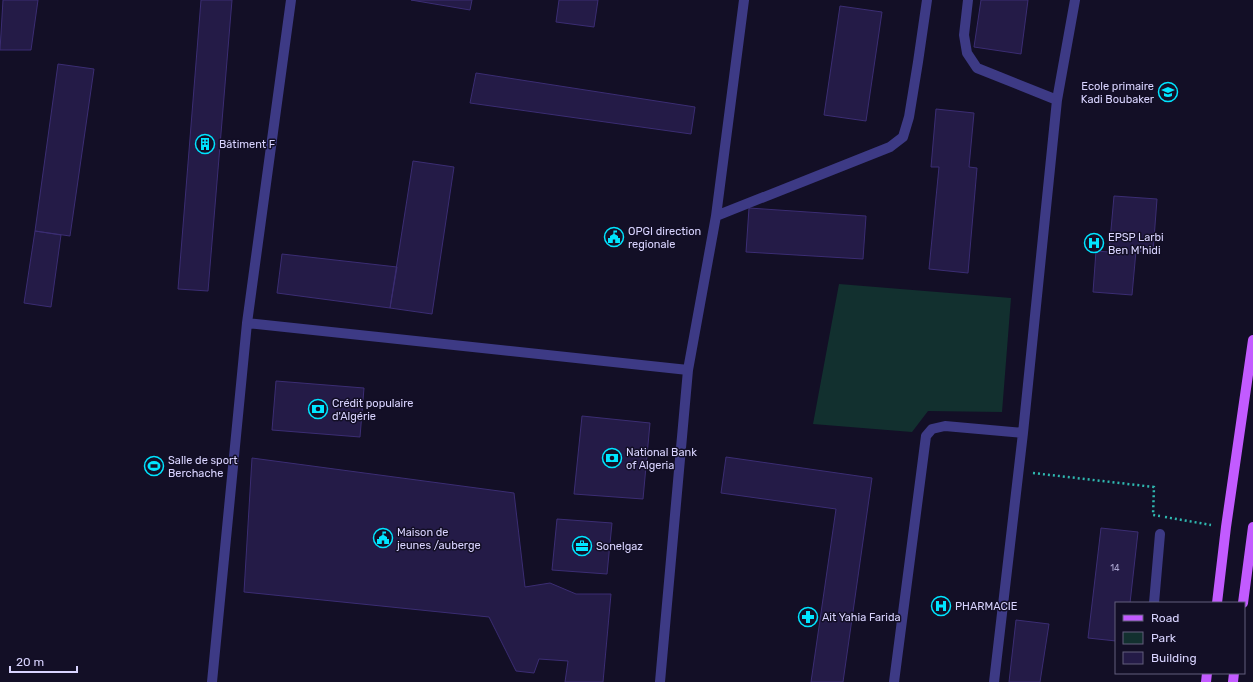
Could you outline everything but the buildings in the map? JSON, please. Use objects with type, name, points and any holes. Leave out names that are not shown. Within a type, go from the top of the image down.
[{"type":"main road","points":[[1217,602],[1226,527],[1253,340]]},
{"type":"main road","points":[[1243,602],[1253,527]]},
{"type":"street","points":[[212,682],[247,323],[291,0]]},
{"type":"street","points":[[660,682],[688,370],[716,216],[744,0]]},
{"type":"street","points":[[716,216],[890,147],[903,137],[909,117],[927,0]]},
{"type":"street","points":[[968,0],[964,35],[967,53],[977,68],[1057,100]]},
{"type":"street","points":[[994,682],[1024,433],[1057,100],[1075,0]]},
{"type":"street","points":[[247,323],[688,370]]},
{"type":"street","points":[[894,682],[926,436],[932,429],[945,426],[1024,433]]},
{"type":"street","points":[[1154,602],[1160,534]]},
{"type":"path","points":[[1053,475],[1154,487],[1153,515],[1226,527]]},
{"type":"green space","points":[[839,284],[1011,298],[1002,412],[928,411],[912,432],[813,424]]},
{"type":"place","name":"Ecole primaire Kadi Boubaker","points":[[1168,92]]},
{"type":"place","name":"Bâtiment F","points":[[205,144]]},
{"type":"place","name":"OPGI direction regionale","points":[[614,237]]},
{"type":"place","name":"EPSP Larbi Ben M'hidi","points":[[1094,243]]},
{"type":"place","name":"Crédit populaire d'Algérie","points":[[318,409]]},
{"type":"place","name":"National Bank of Algeria","points":[[612,458]]},
{"type":"place","name":"Salle de sport Berchache","points":[[154,466]]},
{"type":"place","name":"Maison de jeunes /auberge","points":[[383,538]]},
{"type":"place","name":"Sonelgaz","points":[[582,546]]},
{"type":"place","name":"PHARMACIE","points":[[941,606]]},
{"type":"place","name":"Ait Yahia Farida","points":[[808,617]]}]
